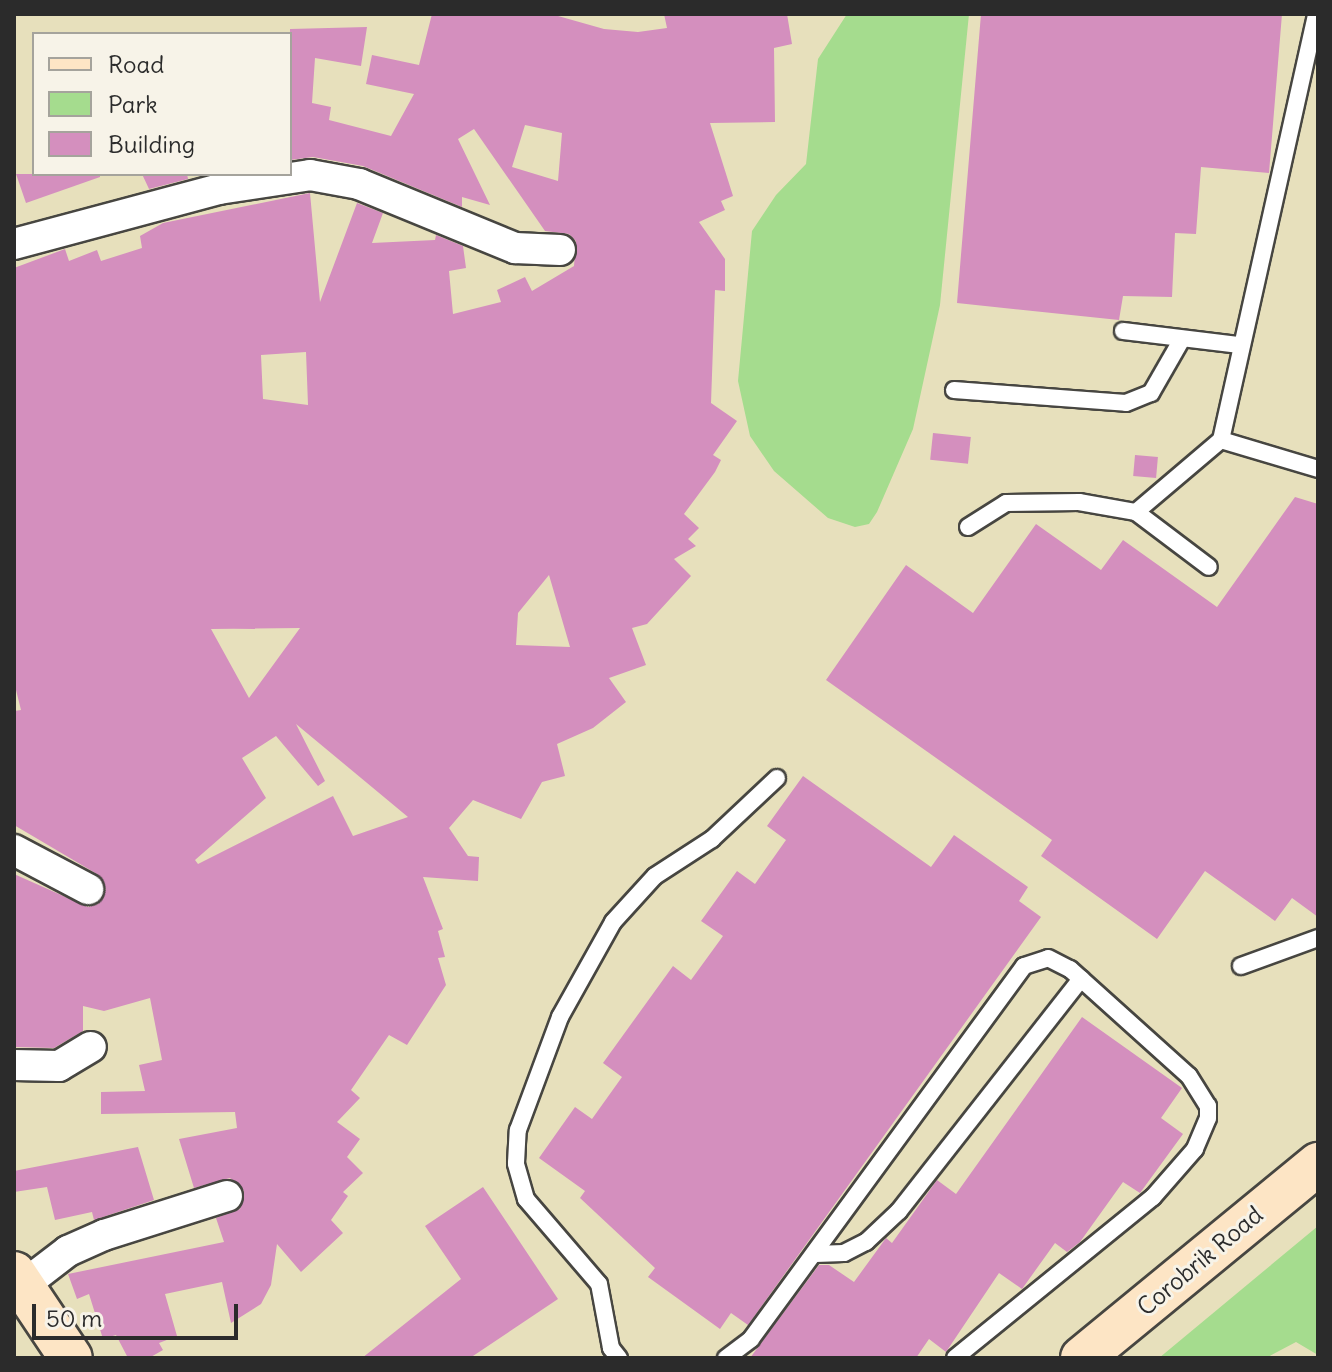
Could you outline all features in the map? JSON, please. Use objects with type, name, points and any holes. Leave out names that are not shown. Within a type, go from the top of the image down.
[{"type":"street","points":[[14,244],[219,189],[310,175],[359,184],[515,248],[560,250]]},
{"type":"street","points":[[14,850],[88,889]]},
{"type":"street","points":[[14,1065],[59,1066],[91,1047]]},
{"type":"street","name":"Corobrik Road","points":[[1082,1358],[1318,1164]]},
{"type":"street","points":[[71,1358],[20,1279],[68,1251],[104,1235],[227,1196]]},
{"type":"lane","points":[[1136,512],[1221,440],[1238,345],[1316,14]]},
{"type":"lane","points":[[1123,331],[1238,345]]},
{"type":"lane","points":[[954,390],[1126,403],[1151,393],[1182,339]]},
{"type":"lane","points":[[1221,440],[1318,469]]},
{"type":"lane","points":[[968,527],[1006,503],[1067,501],[1136,512],[1209,567]]},
{"type":"lane","points":[[615,1353],[599,1284],[526,1199],[516,1163],[518,1130],[560,1017],[613,922],[655,876],[712,839],[777,778]]},
{"type":"lane","points":[[1241,966],[1318,938]]},
{"type":"lane","points":[[726,1358],[751,1339],[1024,966],[1048,958],[1081,979],[1189,1076],[1208,1106],[1208,1118],[1195,1149],[1153,1197],[955,1358]]},
{"type":"lane","points":[[815,1254],[844,1253],[866,1242],[899,1211],[1081,979]]},
{"type":"green space","points":[[847,14],[969,14],[940,305],[913,429],[877,512],[869,524],[855,527],[828,518],[774,471],[750,436],[738,381],[752,231],[776,195],[806,164],[818,59]]},
{"type":"green space","points":[[1318,1226],[1318,1355],[1296,1342],[1266,1358],[1159,1358]]},
{"type":"building","points":[[432,14],[551,14],[604,29],[638,32],[667,28],[664,14],[787,14],[792,44],[774,48],[775,122],[710,123],[733,196],[721,201],[725,210],[699,222],[725,259],[725,291],[715,290],[711,403],[737,421],[713,455],[721,460],[715,472],[684,514],[699,528],[688,539],[696,546],[674,559],[691,576],[647,624],[632,628],[646,665],[609,678],[626,702],[593,728],[557,744],[565,776],[542,782],[521,819],[473,800],[449,828],[468,856],[479,857],[478,881],[423,877],[443,929],[438,931],[445,957],[438,958],[446,985],[407,1045],[389,1035],[351,1090],[360,1098],[337,1122],[360,1139],[347,1157],[363,1173],[343,1192],[348,1196],[331,1220],[343,1233],[301,1272],[277,1244],[271,1285],[261,1304],[231,1323],[222,1282],[165,1294],[177,1336],[159,1343],[163,1350],[149,1358],[128,1358],[116,1335],[103,1339],[89,1294],[77,1299],[68,1274],[224,1242],[216,1218],[240,1209],[244,1191],[230,1178],[194,1188],[179,1139],[237,1128],[235,1112],[101,1114],[101,1092],[145,1091],[139,1065],[162,1060],[150,998],[104,1011],[83,1006],[83,1031],[54,1048],[14,1047],[14,874],[88,907],[98,904],[106,889],[97,874],[14,825],[14,711],[21,710],[14,682],[14,268],[65,249],[69,261],[97,250],[101,261],[142,248],[140,236],[163,223],[310,193],[320,302],[357,203],[383,213],[372,243],[435,240],[436,235],[463,246],[466,268],[449,271],[453,314],[501,302],[497,290],[525,277],[532,291],[574,266],[576,241],[569,234],[545,231],[474,129],[458,139],[490,205],[462,197],[462,207],[363,166],[313,157],[292,160],[290,29],[367,27],[361,66],[315,58],[312,103],[331,107],[329,120],[391,136],[414,94],[366,84],[372,55],[419,65]],"holes":[[[525,125],[562,133],[558,181],[512,167]],[[306,352],[308,405],[263,399],[261,355]],[[549,575],[570,647],[516,645],[518,613]],[[300,628],[249,698],[211,629]],[[296,724],[408,817],[353,836],[333,796],[198,864],[195,860],[266,798],[242,758],[276,736],[318,786],[325,781]]]},
{"type":"building","points":[[981,14],[1282,14],[1269,173],[1201,167],[1196,234],[1175,233],[1172,297],[1123,296],[1119,320],[957,303]]},
{"type":"building","points":[[16,174],[100,176],[100,177],[26,203]]},
{"type":"building","points":[[143,176],[187,176],[188,179],[149,189]]},
{"type":"building","points":[[933,433],[971,437],[968,464],[930,460]]},
{"type":"building","points":[[1135,455],[1158,457],[1156,478],[1133,476]]},
{"type":"building","points":[[1295,497],[1318,504],[1318,917],[1292,898],[1275,921],[1205,871],[1157,939],[1041,856],[1052,840],[826,680],[906,565],[973,613],[1036,524],[1101,570],[1123,540],[1217,607]]},
{"type":"building","points":[[803,776],[931,867],[954,835],[1028,887],[1019,901],[1041,917],[748,1325],[731,1313],[720,1329],[648,1277],[655,1268],[580,1198],[585,1191],[539,1158],[575,1107],[592,1119],[622,1077],[603,1063],[673,966],[691,980],[723,936],[701,921],[737,871],[755,884],[786,840],[767,826]]},
{"type":"building","points":[[1082,1017],[1182,1088],[1161,1118],[1183,1134],[1140,1193],[1123,1182],[1080,1242],[1067,1252],[1055,1243],[1022,1289],[999,1273],[946,1352],[929,1339],[916,1358],[750,1358],[819,1265],[829,1265],[854,1282],[886,1238],[892,1243],[937,1180],[956,1194]]},
{"type":"building","points":[[138,1147],[154,1200],[94,1220],[92,1212],[55,1220],[47,1187],[14,1192],[14,1171]]},
{"type":"building","points":[[483,1187],[558,1299],[470,1358],[362,1358],[461,1279],[425,1226]]}]
